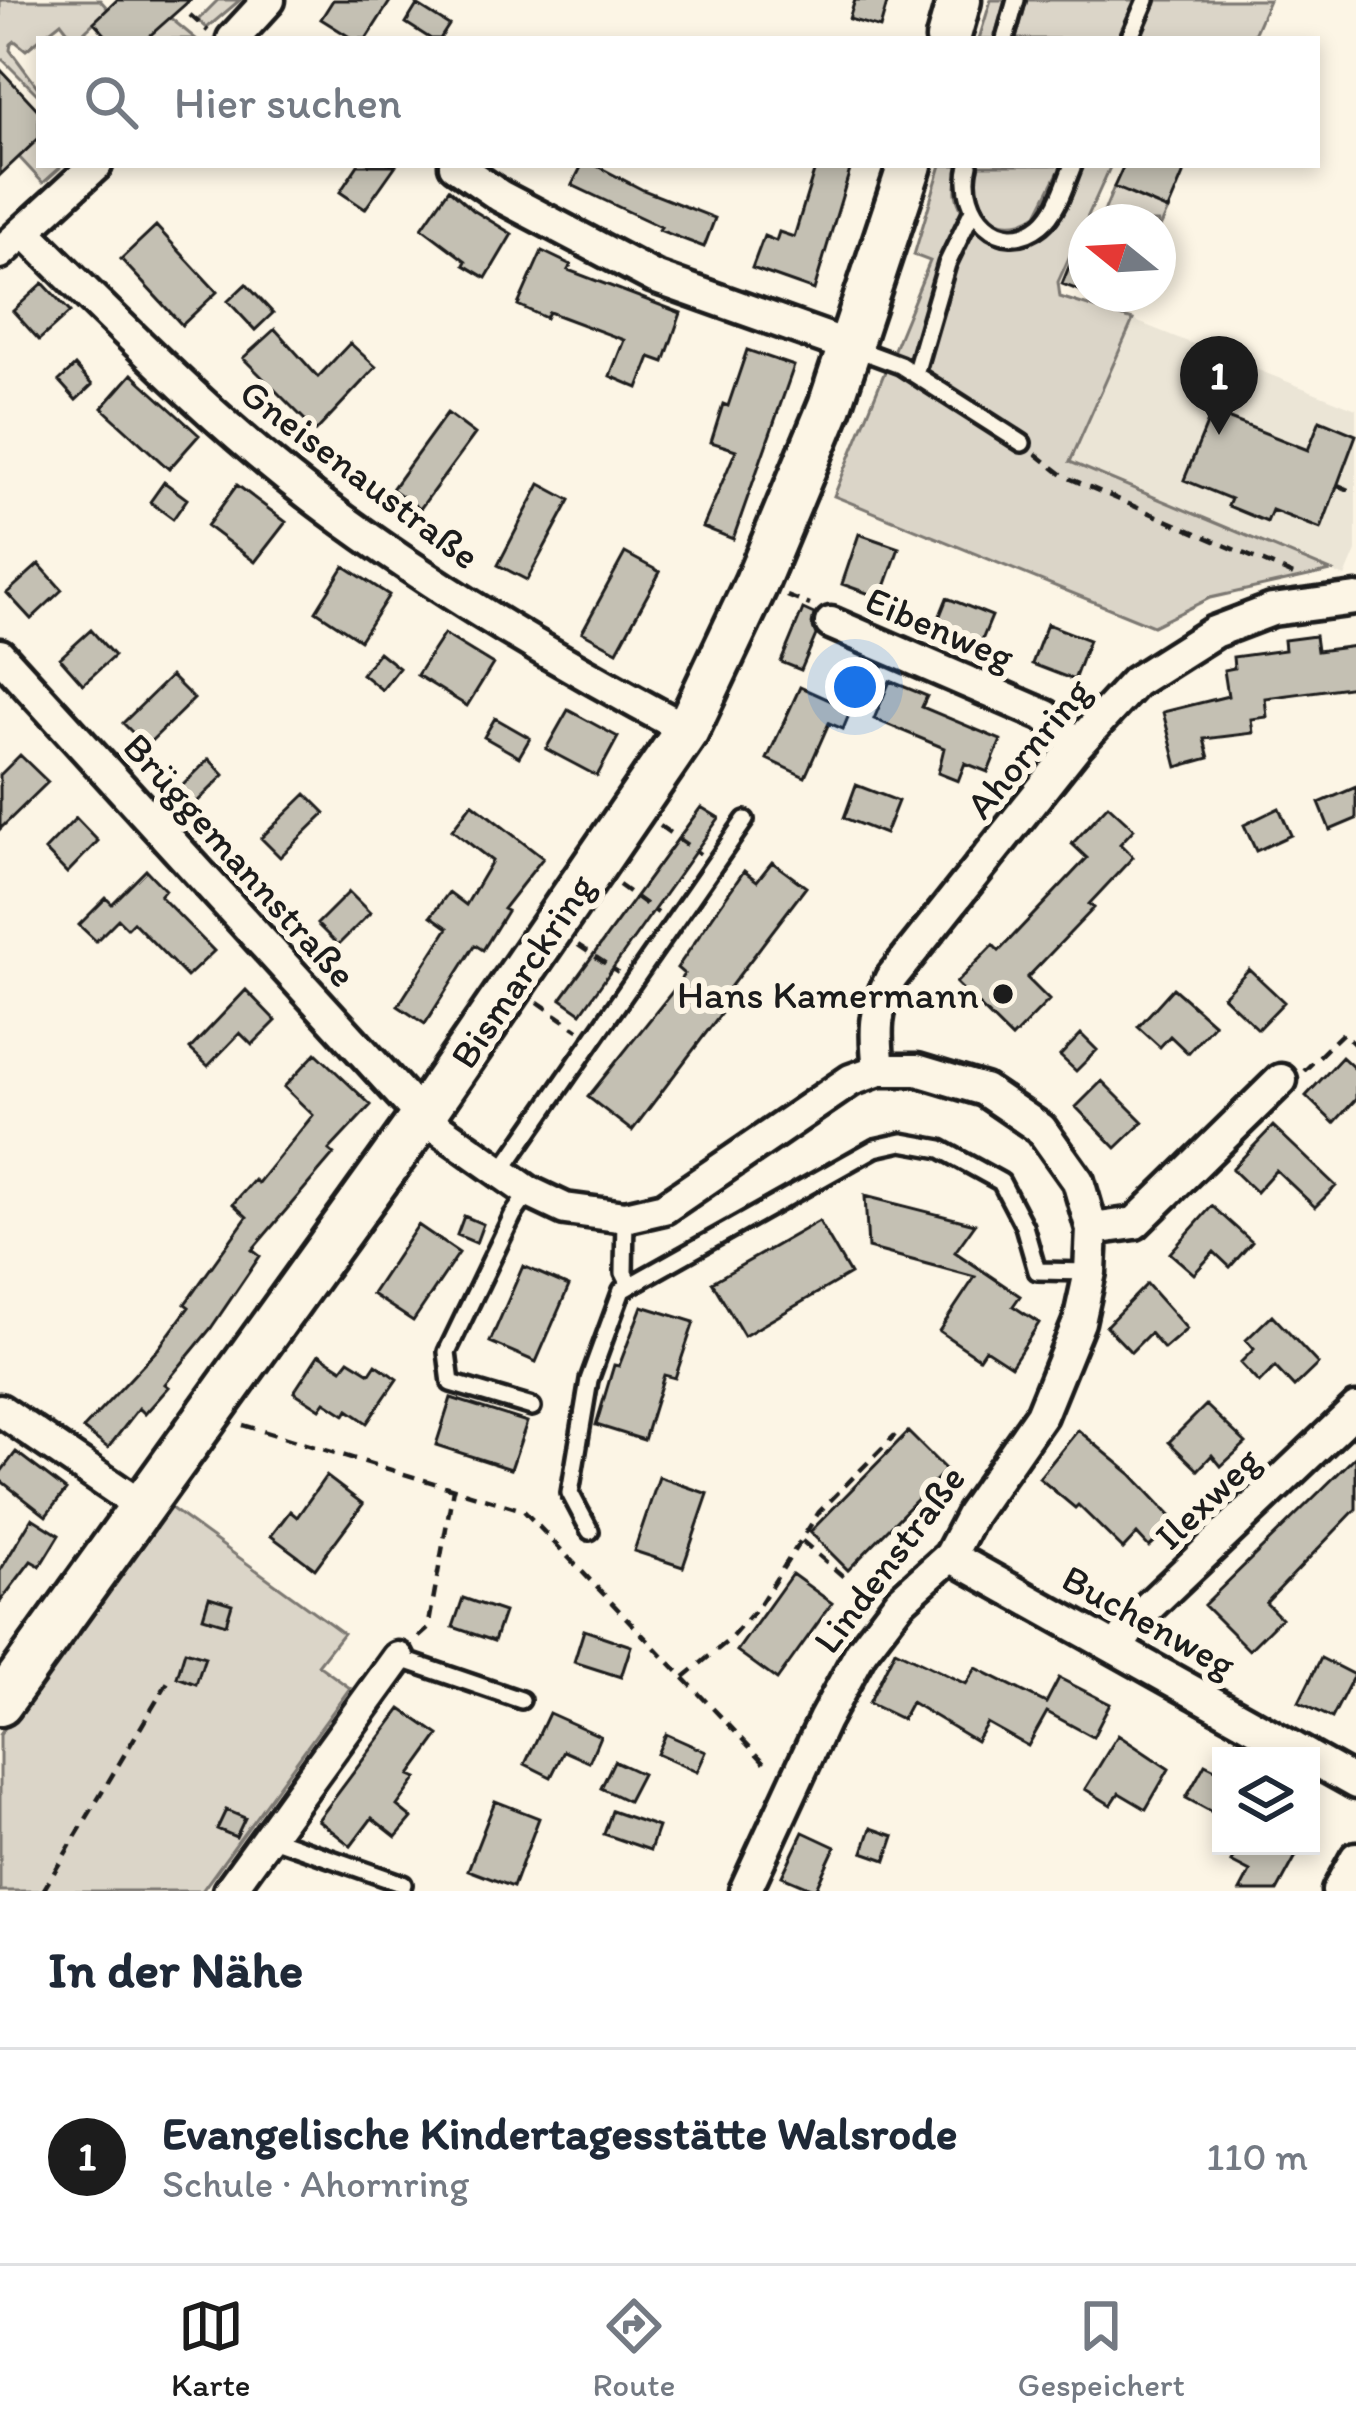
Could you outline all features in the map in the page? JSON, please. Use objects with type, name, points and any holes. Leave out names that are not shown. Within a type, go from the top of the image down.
[{"type":"street","points":[[949,36],[959,0]]},
{"type":"street","points":[[0,254],[93,168]]},
{"type":"street","points":[[458,168],[500,196],[654,277],[851,347]]},
{"type":"street","name":"Bismarckring","points":[[0,1703],[422,1117],[687,730],[756,584],[851,347],[909,168]]},
{"type":"street","name":"Gneisenaustraße","points":[[24,231],[163,369],[340,518],[489,617],[687,730]]},
{"type":"street","name":"Ahornring","points":[[879,1070],[874,1028],[878,1004],[891,978],[1077,745],[1135,682],[1214,632],[1272,610],[1341,600]]},
{"type":"street","name":"Eibenweg","points":[[831,623],[1046,716],[1077,745]]},
{"type":"street","name":"Brüggemannstraße","points":[[0,656],[422,1117]]},
{"type":"street","points":[[422,1117],[529,1192],[565,1209],[625,1217],[664,1208],[851,1080],[879,1070]]},
{"type":"street","name":"Lindenstraße","points":[[745,1891],[861,1652],[927,1573],[950,1556],[972,1514],[1042,1415],[1079,1322],[1090,1272],[1092,1229],[1078,1181],[1041,1129],[984,1090],[917,1070],[879,1070]]},
{"type":"street","points":[[1092,1229],[1135,1223],[1281,1080]]},
{"type":"street","name":"Ilexweg","points":[[1118,1648],[1139,1616],[1356,1409]]},
{"type":"street","points":[[0,1410],[141,1506]]},
{"type":"street","name":"Buchenweg","points":[[950,1556],[1292,1747]]},
{"type":"street","points":[[229,1891],[398,1658]]},
{"type":"street","name":"Buchenweg","points":[[1320,1763],[1356,1783]]},
{"type":"street","points":[[1338,1891],[1356,1858]]},
{"type":"lane","points":[[1006,36],[1016,0]]},
{"type":"lane","points":[[1130,36],[1146,0]]},
{"type":"lane","points":[[970,168],[966,197],[972,212],[995,231],[1031,230],[1053,211],[1072,168]]},
{"type":"lane","points":[[915,374],[947,264],[972,212]]},
{"type":"lane","points":[[851,347],[915,374],[1022,443]]},
{"type":"lane","points":[[501,1172],[745,820]]},
{"type":"lane","points":[[590,1532],[570,1493],[589,1380],[622,1290],[875,1148],[902,1142],[941,1149],[1001,1182],[1024,1226],[1037,1271],[1090,1272]]},
{"type":"lane","points":[[529,1192],[513,1215],[447,1352],[451,1383],[532,1407]]},
{"type":"lane","points":[[625,1217],[624,1274],[629,1283]]},
{"type":"lane","points":[[398,1658],[521,1700]]},
{"type":"lane","points":[[269,1837],[403,1884]]},
{"type":"path","points":[[190,15],[247,27]]},
{"type":"path","points":[[1022,443],[1064,476],[1341,600]]},
{"type":"path","points":[[1338,485],[1356,493]]},
{"type":"path","points":[[756,584],[826,612],[831,623]]},
{"type":"path","points":[[634,807],[714,864]]},
{"type":"path","points":[[593,867],[673,923]]},
{"type":"path","points":[[552,927],[632,982]]},
{"type":"path","points":[[513,984],[592,1041]]},
{"type":"path","points":[[1310,1065],[1343,1034],[1353,1041]]},
{"type":"path","points":[[212,1408],[228,1420],[524,1510],[792,1791]]},
{"type":"path","points":[[684,1677],[729,1640],[758,1607],[819,1512],[895,1435]]},
{"type":"path","points":[[398,1658],[428,1629],[452,1489]]},
{"type":"path","points":[[800,1540],[889,1615]]},
{"type":"path","points":[[44,1891],[172,1675]]},
{"type":"shaded area","points":[[0,0],[100,0],[108,9],[85,31],[91,36],[72,36],[61,22],[44,36],[36,36],[26,50],[15,41],[11,44],[10,50],[36,85],[36,93],[0,57]]},
{"type":"shaded area","points":[[218,0],[240,0],[207,28],[198,20]]},
{"type":"shaded area","points":[[991,0],[1005,0],[995,36],[980,36]]},
{"type":"shaded area","points":[[1027,0],[1135,0],[1118,36],[1017,36]]},
{"type":"shaded area","points":[[1157,0],[1269,0],[1253,36],[1141,36]]},
{"type":"shaded area","points":[[168,16],[192,36],[149,36]]},
{"type":"shaded area","points":[[36,141],[36,168],[60,168],[43,183],[19,157]]},
{"type":"shaded area","points":[[940,168],[959,168],[956,194],[970,221],[996,238],[1027,241],[1054,226],[1083,168],[1110,168],[1093,204],[1068,204],[1068,260],[1058,282],[1060,297],[1068,300],[1068,312],[1108,312],[1133,320],[1070,462],[1331,571],[1210,598],[1153,626],[834,496],[930,261],[914,255]]},
{"type":"shaded area","points":[[979,168],[1060,168],[1037,214],[1010,223],[989,215],[977,180]]},
{"type":"shaded area","points":[[1114,187],[1154,204],[1107,204]]},
{"type":"shaded area","points":[[1133,320],[1356,409],[1356,551],[1345,577],[1070,462]]},
{"type":"shaded area","points":[[164,1503],[343,1633],[318,1665],[350,1688],[202,1891],[0,1891],[0,1735]]},
{"type":"building","points":[[117,0],[190,0],[149,36],[106,36],[94,22]]},
{"type":"building","points":[[333,0],[391,0],[368,36],[348,36],[321,19]]},
{"type":"building","points":[[855,0],[888,0],[880,28],[849,19]]},
{"type":"building","points":[[417,5],[449,25],[442,36],[426,36],[406,23]]},
{"type":"building","points":[[0,69],[36,108],[36,141],[0,175]]},
{"type":"building","points":[[356,168],[394,168],[365,209],[340,192]]},
{"type":"building","points":[[580,168],[601,168],[715,218],[704,247],[659,230],[661,227],[572,185]]},
{"type":"building","points":[[815,168],[850,170],[814,290],[752,268],[764,236],[776,241],[779,232],[794,237]]},
{"type":"building","points":[[1123,168],[1186,168],[1171,204],[1154,204],[1114,187]]},
{"type":"building","points":[[449,189],[512,234],[486,278],[422,228]]},
{"type":"building","points":[[156,226],[217,292],[182,325],[121,259]]},
{"type":"building","points":[[542,251],[571,265],[568,270],[681,313],[664,362],[650,357],[638,388],[610,376],[624,340],[518,305]]},
{"type":"building","points":[[43,283],[70,312],[39,340],[13,311]]},
{"type":"building","points":[[246,284],[273,313],[255,330],[228,301]]},
{"type":"building","points":[[275,329],[318,377],[350,343],[376,367],[316,431],[243,358]]},
{"type":"building","points":[[747,350],[794,366],[733,539],[703,527],[736,450],[711,442]]},
{"type":"building","points":[[75,366],[92,385],[76,400],[59,381]]},
{"type":"building","points":[[132,374],[199,435],[169,469],[102,408]]},
{"type":"building","points":[[1212,412],[1308,450],[1320,420],[1356,435],[1321,529],[1272,510],[1267,522],[1228,506],[1231,499],[1184,480]]},
{"type":"building","points":[[447,413],[475,434],[420,509],[392,489]]},
{"type":"building","points":[[164,482],[187,499],[173,519],[150,502]]},
{"type":"building","points":[[540,484],[570,500],[527,580],[498,565]]},
{"type":"building","points":[[237,485],[286,522],[255,562],[207,526]]},
{"type":"building","points":[[859,534],[899,548],[881,598],[842,584]]},
{"type":"building","points":[[625,553],[660,572],[617,651],[582,632]]},
{"type":"building","points":[[39,564],[62,590],[31,619],[7,593]]},
{"type":"building","points":[[344,566],[389,595],[360,640],[316,611]]},
{"type":"building","points":[[947,598],[992,616],[975,657],[931,638]]},
{"type":"building","points":[[803,609],[814,614],[816,635],[801,670],[781,662]]},
{"type":"building","points":[[1047,624],[1089,640],[1074,680],[1032,664]]},
{"type":"building","points":[[91,630],[114,656],[83,684],[60,658]]},
{"type":"building","points":[[444,634],[493,664],[467,706],[417,675]]},
{"type":"building","points":[[1315,636],[1317,651],[1356,646],[1356,686],[1265,698],[1267,717],[1251,719],[1253,733],[1204,739],[1209,758],[1177,767],[1163,712],[1228,696],[1224,670],[1234,668],[1233,657],[1285,650],[1284,640]]},
{"type":"building","points":[[379,652],[399,668],[382,690],[362,674]]},
{"type":"building","points":[[171,676],[194,699],[146,746],[123,723]]},
{"type":"building","points":[[890,681],[927,696],[922,707],[1001,740],[988,772],[965,763],[958,781],[938,773],[944,748],[874,719]]},
{"type":"building","points":[[800,687],[851,710],[843,729],[829,723],[805,777],[767,759]]},
{"type":"building","points":[[568,710],[618,737],[597,776],[546,749]]},
{"type":"building","points":[[495,718],[530,738],[519,757],[484,737]]},
{"type":"building","points":[[20,755],[48,782],[0,829],[0,775]]},
{"type":"building","points":[[209,759],[224,775],[191,808],[176,792]]},
{"type":"building","points":[[856,785],[898,801],[885,834],[844,818]]},
{"type":"building","points":[[1356,787],[1356,819],[1330,830],[1319,803]]},
{"type":"building","points":[[306,794],[325,813],[280,857],[261,838]]},
{"type":"building","points":[[472,803],[543,858],[503,909],[507,911],[483,950],[475,945],[425,1024],[398,1006],[448,928],[431,916],[449,892],[466,905],[492,861],[452,830]]},
{"type":"building","points":[[1108,805],[1134,829],[1120,844],[1133,857],[1089,904],[1094,908],[1027,978],[1049,1000],[1012,1038],[956,983],[993,945],[999,951],[1087,858],[1072,844]]},
{"type":"building","points":[[701,807],[719,818],[581,1013],[561,999]]},
{"type":"building","points":[[1279,808],[1291,835],[1256,851],[1244,825]]},
{"type":"building","points":[[76,818],[98,841],[67,873],[45,850]]},
{"type":"building","points":[[772,862],[806,887],[721,999],[728,1004],[632,1131],[588,1097],[672,992],[684,974],[677,968],[744,871],[757,881]]},
{"type":"building","points":[[146,870],[165,890],[160,896],[214,951],[187,977],[133,922],[127,928],[118,919],[96,941],[79,925],[106,898],[112,904]]},
{"type":"building","points":[[349,892],[370,913],[338,945],[317,924]]},
{"type":"building","points":[[1249,969],[1284,1002],[1258,1029],[1223,996]]},
{"type":"building","points":[[1173,988],[1214,1024],[1188,1053],[1170,1036],[1160,1047],[1138,1027]]},
{"type":"building","points":[[246,990],[276,1021],[252,1045],[240,1033],[208,1066],[190,1049]]},
{"type":"building","points":[[1081,1034],[1097,1050],[1076,1071],[1060,1056]]},
{"type":"building","points":[[316,1053],[371,1105],[329,1150],[334,1154],[252,1250],[260,1256],[165,1384],[169,1387],[145,1414],[139,1408],[108,1448],[83,1429],[158,1349],[189,1307],[185,1304],[247,1217],[233,1204],[254,1180],[258,1183],[313,1115],[284,1087]]},
{"type":"building","points":[[1342,1057],[1356,1070],[1356,1099],[1334,1123],[1306,1096]]},
{"type":"building","points":[[1102,1081],[1143,1122],[1116,1148],[1076,1107]]},
{"type":"building","points":[[1273,1126],[1336,1186],[1315,1207],[1276,1170],[1256,1192],[1232,1169]]},
{"type":"building","points":[[865,1196],[975,1224],[955,1252],[1020,1296],[1013,1306],[1039,1323],[1011,1366],[985,1349],[979,1358],[939,1331],[975,1277],[868,1248]]},
{"type":"building","points":[[1212,1206],[1252,1242],[1230,1267],[1214,1252],[1194,1274],[1170,1253]]},
{"type":"building","points":[[464,1216],[483,1224],[476,1243],[457,1235]]},
{"type":"building","points":[[819,1221],[850,1274],[744,1336],[712,1282]]},
{"type":"building","points":[[418,1225],[459,1253],[413,1321],[372,1294]]},
{"type":"building","points":[[523,1266],[569,1286],[536,1362],[490,1342]]},
{"type":"building","points":[[1147,1284],[1187,1329],[1164,1349],[1150,1333],[1131,1352],[1106,1326]]},
{"type":"building","points":[[642,1306],[694,1322],[675,1378],[664,1375],[644,1440],[596,1425],[614,1365],[619,1366]]},
{"type":"building","points":[[1272,1315],[1318,1364],[1294,1387],[1275,1367],[1259,1383],[1240,1363],[1254,1349],[1246,1340]]},
{"type":"building","points":[[319,1354],[342,1369],[349,1360],[370,1373],[376,1364],[397,1379],[367,1423],[325,1402],[320,1409],[294,1392]]},
{"type":"building","points":[[451,1398],[527,1422],[511,1469],[436,1445]]},
{"type":"building","points":[[1206,1405],[1246,1443],[1221,1466],[1212,1455],[1198,1470],[1169,1442]]},
{"type":"building","points":[[1078,1430],[1131,1474],[1176,1522],[1149,1547],[1137,1534],[1123,1549],[1078,1505],[1075,1508],[1039,1478]]},
{"type":"building","points":[[908,1432],[946,1470],[848,1570],[810,1532]]},
{"type":"building","points":[[16,1452],[66,1490],[46,1516],[0,1480]]},
{"type":"building","points":[[1356,1456],[1356,1509],[1266,1603],[1281,1618],[1249,1650],[1204,1605]]},
{"type":"building","points":[[326,1476],[363,1504],[315,1569],[271,1536],[290,1511],[297,1517]]},
{"type":"building","points":[[659,1477],[708,1494],[683,1567],[634,1551]]},
{"type":"building","points":[[32,1518],[59,1535],[40,1566],[31,1561],[0,1602],[0,1571]]},
{"type":"building","points":[[792,1574],[832,1603],[777,1680],[737,1651]]},
{"type":"building","points":[[209,1597],[232,1604],[226,1624],[203,1617]]},
{"type":"building","points":[[463,1598],[504,1612],[494,1641],[453,1627]]},
{"type":"building","points":[[584,1630],[631,1646],[621,1677],[574,1662]]},
{"type":"building","points":[[895,1650],[966,1684],[976,1668],[1046,1703],[1059,1678],[1110,1704],[1093,1737],[1047,1712],[1028,1746],[987,1723],[976,1741],[911,1702],[902,1719],[869,1703]]},
{"type":"building","points":[[185,1651],[205,1657],[196,1684],[177,1677]]},
{"type":"building","points":[[1321,1658],[1354,1675],[1332,1718],[1299,1702]]},
{"type":"building","points":[[401,1709],[439,1735],[410,1775],[417,1778],[397,1806],[412,1818],[396,1837],[372,1818],[351,1846],[318,1820]]},
{"type":"building","points":[[549,1713],[600,1736],[589,1762],[564,1751],[551,1777],[525,1764]]},
{"type":"building","points":[[666,1734],[706,1752],[697,1772],[657,1754]]},
{"type":"building","points":[[1118,1735],[1169,1769],[1146,1809],[1119,1793],[1111,1805],[1085,1789]]},
{"type":"building","points":[[614,1761],[642,1774],[628,1801],[601,1788]]},
{"type":"building","points":[[1205,1764],[1212,1768],[1212,1812],[1186,1798]]},
{"type":"building","points":[[495,1801],[539,1818],[513,1887],[468,1870]]},
{"type":"building","points":[[226,1810],[245,1818],[236,1837],[217,1829]]},
{"type":"building","points":[[612,1811],[658,1827],[650,1850],[604,1834]]},
{"type":"building","points":[[871,1828],[894,1836],[886,1860],[863,1852]]},
{"type":"building","points":[[803,1832],[835,1847],[815,1890],[782,1876]]},
{"type":"building","points":[[1235,1855],[1296,1856],[1277,1891],[1240,1891],[1250,1872],[1231,1862]]},
{"type":"place","name":"Evangelische Kindertagesstätte Walsrode","points":[[1219,435]]},
{"type":"place","name":"Hans Kamermann","points":[[1003,994]]}]
